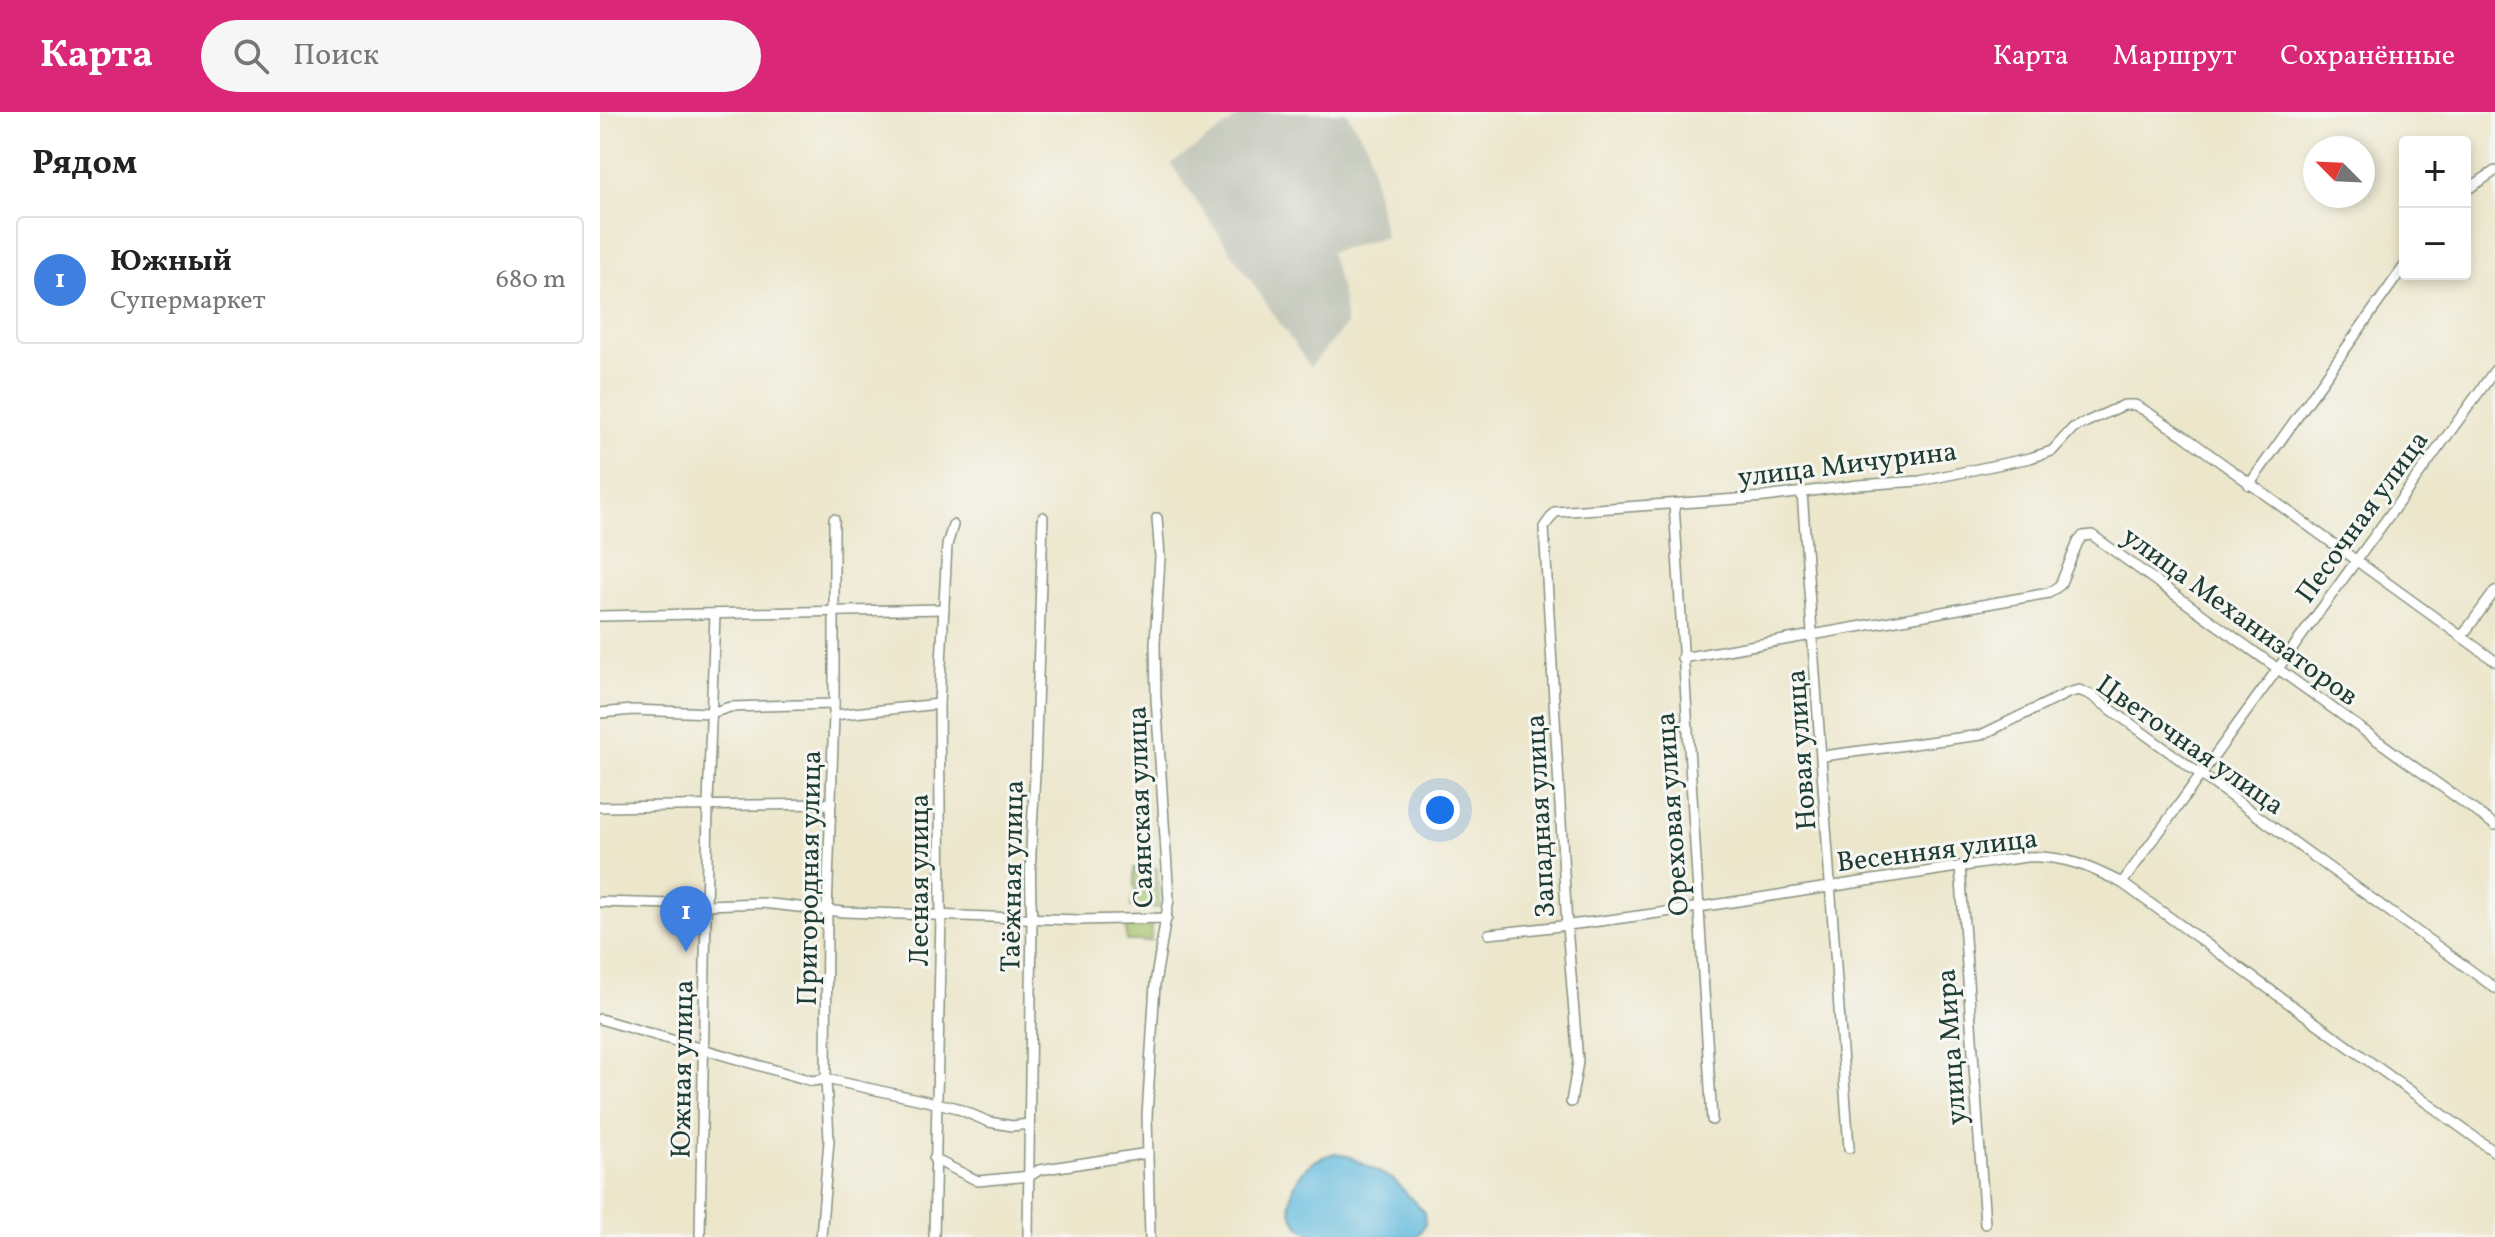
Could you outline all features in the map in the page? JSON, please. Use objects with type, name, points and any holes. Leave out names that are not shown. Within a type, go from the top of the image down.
[{"type":"street","points":[[2471,187],[2495,171]]},
{"type":"street","points":[[2399,273],[2249,485],[2495,661]]},
{"type":"street","name":"Песочная улица","points":[[2122,883],[2495,370]]},
{"type":"street","name":"улица Мичурина","points":[[1544,527],[1555,512],[1920,481],[2030,458],[2052,451],[2073,428],[2124,405],[2135,405],[2144,410],[2249,485]]},
{"type":"street","name":"Новая улица","points":[[1802,492],[1849,1148]]},
{"type":"street","name":"Ореховая улица","points":[[1674,504],[1712,1120]]},
{"type":"street","name":"Таёжная улица","points":[[1028,1237],[1032,918],[1028,874],[1035,775],[1043,517]]},
{"type":"street","name":"Саянская улица","points":[[1150,1237],[1147,1116],[1155,984],[1169,899],[1156,698],[1155,643],[1160,557],[1157,518]]},
{"type":"street","name":"Пригородная улица","points":[[821,1237],[829,1140],[826,1079],[827,911],[836,611],[834,519]]},
{"type":"street","name":"Лесная улица","points":[[934,1237],[941,915],[939,704],[947,545],[953,525]]},
{"type":"street","name":"Западная улица","points":[[1544,527],[1578,1062],[1571,1102]]},
{"type":"street","name":"улица Механизаторов","points":[[1682,658],[2049,593],[2060,585],[2078,542],[2083,536],[2092,535],[2495,825]]},
{"type":"street","points":[[2462,636],[2495,591]]},
{"type":"street","points":[[600,616],[944,609]]},
{"type":"street","name":"Южная улица","points":[[700,1237],[708,804],[715,614]]},
{"type":"street","name":"Цветочная улица","points":[[1823,756],[1981,735],[2079,690],[2091,695],[2495,988]]},
{"type":"street","points":[[600,713],[633,710],[711,713],[730,707],[834,709],[939,704]]},
{"type":"street","points":[[600,807],[831,804]]},
{"type":"street","name":"Весенняя улица","points":[[1489,934],[1567,926],[1960,866],[2050,856],[2086,865],[2122,883],[2495,1152]]},
{"type":"street","name":"улица Мира","points":[[1960,866],[1985,1224]]},
{"type":"street","points":[[600,902],[762,903],[827,911],[1032,918],[1167,918]]},
{"type":"street","points":[[600,1019],[812,1081],[826,1079],[938,1106],[954,1107],[989,1122],[1012,1126],[1029,1124]]},
{"type":"street","points":[[934,1159],[978,1181],[1030,1176],[1039,1170],[1148,1153]]},
{"type":"shaded area","points":[[1246,112],[1346,112],[1368,147],[1385,237],[1330,252],[1342,294],[1346,325],[1310,367],[1171,164]]},
{"type":"green space","points":[[1134,868],[1157,868],[1158,886],[1134,886]]},
{"type":"green space","points":[[1135,889],[1159,889],[1159,908],[1131,907]]},
{"type":"green space","points":[[1126,923],[1151,923],[1151,941],[1126,941]]},
{"type":"water","points":[[1335,1153],[1348,1156],[1394,1180],[1424,1212],[1425,1225],[1416,1237],[1316,1236],[1296,1222],[1290,1203],[1297,1180],[1310,1164]]},
{"type":"place","name":"Южный","points":[[686,952]]}]
